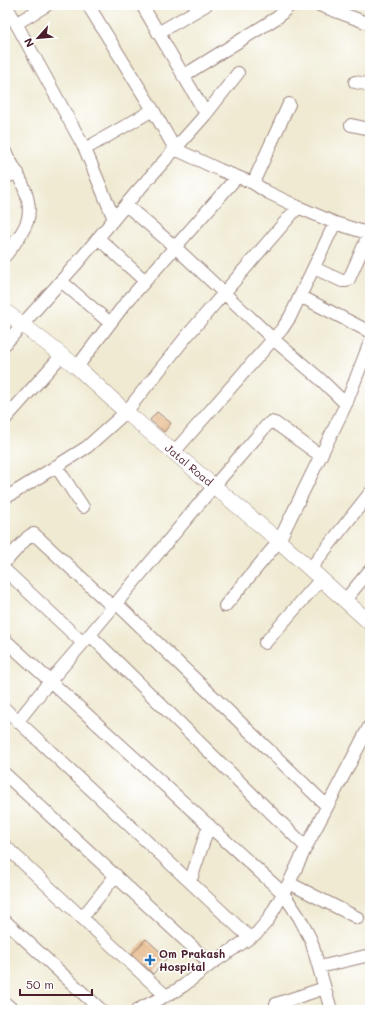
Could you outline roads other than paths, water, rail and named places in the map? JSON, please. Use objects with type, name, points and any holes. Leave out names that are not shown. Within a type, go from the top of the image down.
[{"type":"main road","name":"Jatal Road","points":[[5,311],[77,367],[126,412],[279,541],[370,623]]},
{"type":"street","points":[[6,5],[85,150],[114,219]]},
{"type":"street","points":[[17,23],[47,5]]},
{"type":"street","points":[[88,5],[175,149],[253,183],[267,192],[298,207],[335,223],[370,234],[352,275],[346,281],[342,281],[314,268]]},
{"type":"street","points":[[142,5],[206,114]]},
{"type":"street","points":[[158,33],[206,5]]},
{"type":"street","points":[[183,76],[278,17],[290,5]]},
{"type":"street","points":[[320,5],[370,24]]},
{"type":"street","points":[[5,344],[206,114],[238,73]]},
{"type":"street","points":[[355,82],[370,85]]},
{"type":"street","points":[[253,183],[289,104]]},
{"type":"street","points":[[85,150],[152,110]]},
{"type":"street","points":[[351,125],[370,129]]},
{"type":"street","points":[[5,152],[18,173],[27,196],[28,209],[27,221],[21,234],[5,256]]},
{"type":"street","points":[[5,177],[18,173]]},
{"type":"street","points":[[77,367],[110,322],[237,177]]},
{"type":"street","points":[[126,205],[225,292],[273,339],[320,379],[346,404]]},
{"type":"street","points":[[5,493],[9,495],[12,494],[87,447],[126,412],[186,337],[298,207]]},
{"type":"street","points":[[174,452],[282,329],[290,317],[335,223]]},
{"type":"street","points":[[98,238],[146,281]]},
{"type":"street","points":[[61,281],[110,322]]},
{"type":"street","points":[[300,296],[370,332]]},
{"type":"street","points":[[225,606],[279,541],[346,404],[370,342]]},
{"type":"street","points":[[5,419],[62,355]]},
{"type":"street","points":[[18,721],[50,680],[87,639],[214,486],[267,425],[271,422],[280,426],[321,456]]},
{"type":"street","points":[[56,466],[83,507]]},
{"type":"street","points":[[310,569],[370,493]]},
{"type":"street","points":[[5,562],[28,537],[34,534],[114,605],[327,806]]},
{"type":"street","points":[[5,570],[87,639],[306,847]]},
{"type":"street","points":[[345,600],[370,570]]},
{"type":"street","points":[[265,643],[321,580]]},
{"type":"street","points":[[5,640],[209,825],[286,888],[358,918]]},
{"type":"street","points":[[5,709],[250,938]]},
{"type":"street","points":[[136,1010],[183,986],[211,964],[257,933],[268,920],[370,725]]},
{"type":"street","points":[[5,774],[211,964]]},
{"type":"street","points":[[190,882],[209,825]]},
{"type":"street","points":[[5,846],[166,996]]},
{"type":"street","points":[[82,918],[116,875]]},
{"type":"street","points":[[286,888],[310,940],[331,1010]]},
{"type":"street","points":[[5,922],[101,1010]]},
{"type":"street","points":[[319,967],[370,955]]},
{"type":"street","points":[[276,1004],[324,988]]},
{"type":"street","points":[[5,1003],[13,1010]]},
{"type":"place","name":"Om Prakash Hospital","points":[[150,960]]}]
